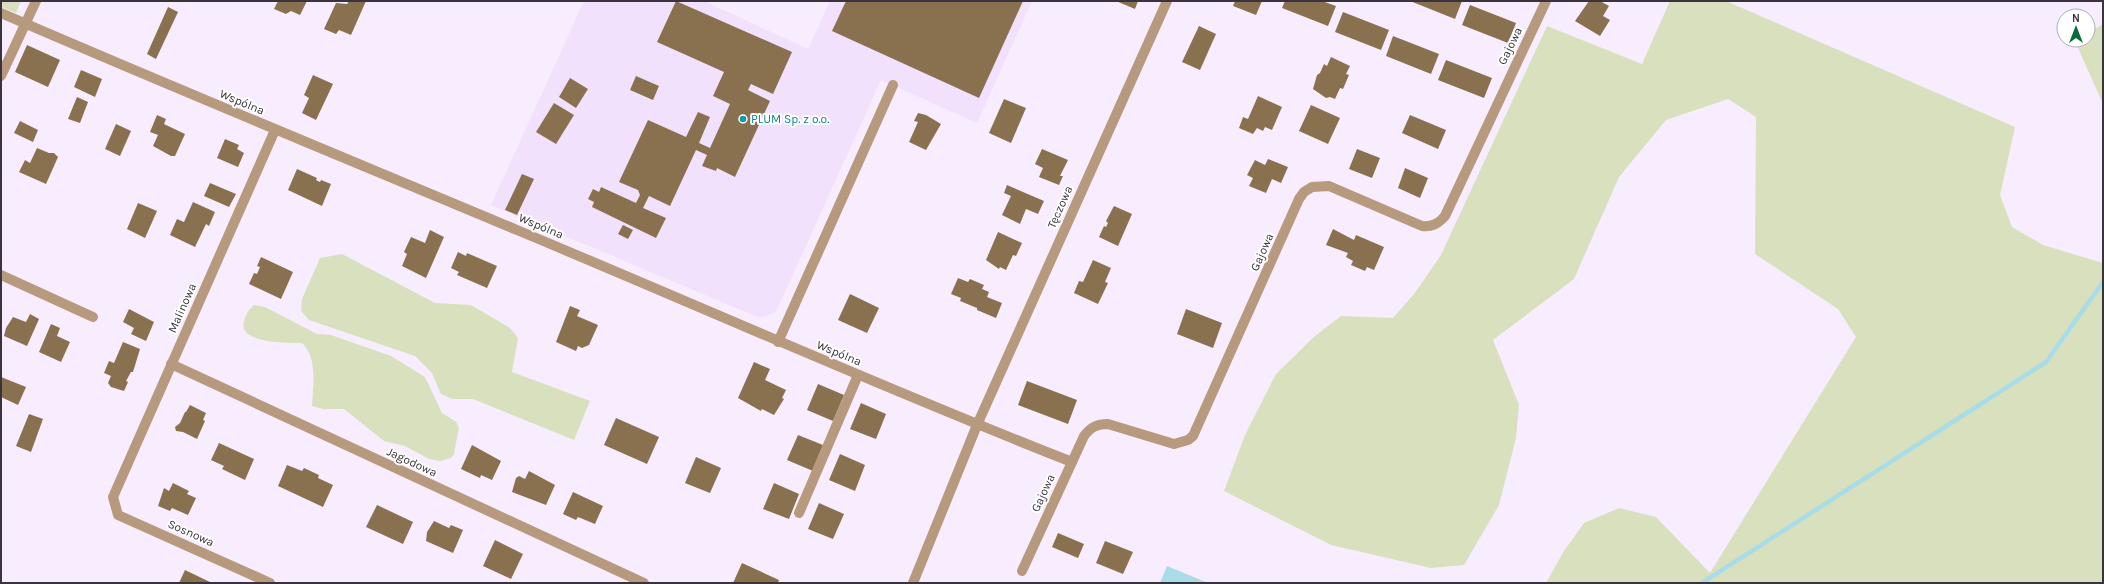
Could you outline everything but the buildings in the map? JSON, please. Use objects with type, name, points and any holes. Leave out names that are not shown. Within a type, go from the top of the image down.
[{"type":"street","points":[[1,76],[36,1]]},
{"type":"street","name":"Tęczowa","points":[[913,583],[977,425],[1168,1]]},
{"type":"street","name":"Gajowa","points":[[1022,571],[1088,430],[1101,424],[1108,424],[1174,444],[1188,440],[1193,436],[1299,199],[1312,187],[1329,186],[1422,226],[1435,225],[1441,221],[1445,216],[1546,1]]},
{"type":"street","name":"Wspólna","points":[[1,13],[275,130],[519,231],[778,342],[977,425],[1072,462]]},
{"type":"street","points":[[778,342],[893,85]]},
{"type":"street","name":"Malinowa","points":[[113,497],[170,364],[275,130]]},
{"type":"street","points":[[1,275],[93,317]]},
{"type":"street","name":"Jagodowa","points":[[170,364],[644,583]]},
{"type":"street","points":[[799,512],[858,375]]},
{"type":"street","name":"Sosnowa","points":[[113,497],[118,515],[270,583]]},
{"type":"shaded area","points":[[584,1],[704,1],[808,49],[830,1],[1032,1],[977,123],[881,80],[776,312],[760,318],[491,205]]},
{"type":"green space","points":[[1,1],[21,1],[16,13],[1,7]]},
{"type":"green space","points":[[1670,1],[1726,1],[2015,127],[2000,195],[2012,227],[2043,245],[2103,263],[2103,583],[1546,583],[1564,551],[1584,523],[1619,508],[1656,517],[1710,573],[1856,337],[1838,309],[1755,254],[1756,117],[1728,99],[1666,120],[1619,177],[1574,279],[1493,340],[1519,405],[1516,438],[1499,505],[1464,565],[1431,568],[1331,545],[1224,491],[1245,435],[1276,374],[1315,336],[1341,316],[1393,318],[1414,294],[1441,255],[1547,26],[1642,64]]},
{"type":"green space","points":[[2103,24],[2103,104],[2078,48],[2096,48],[2096,28]]},
{"type":"green space","points":[[342,254],[435,303],[471,305],[510,328],[518,338],[512,372],[590,401],[574,440],[473,399],[452,399],[441,394],[432,373],[415,356],[309,320],[301,311],[302,299],[320,258]]},
{"type":"green space","points":[[254,305],[265,307],[317,334],[331,335],[391,356],[425,377],[442,413],[456,422],[459,427],[454,454],[451,458],[440,461],[429,459],[405,446],[384,441],[344,409],[323,409],[312,406],[313,373],[310,356],[307,349],[302,343],[266,341],[248,334],[244,329],[244,321],[248,312]]},
{"type":"water","points":[[1167,566],[1208,583],[1160,583]]},
{"type":"waterway","points":[[1702,583],[2046,362],[2103,282]]},
{"type":"place","name":"PLUM Sp. z o.o.","points":[[743,119]]}]
